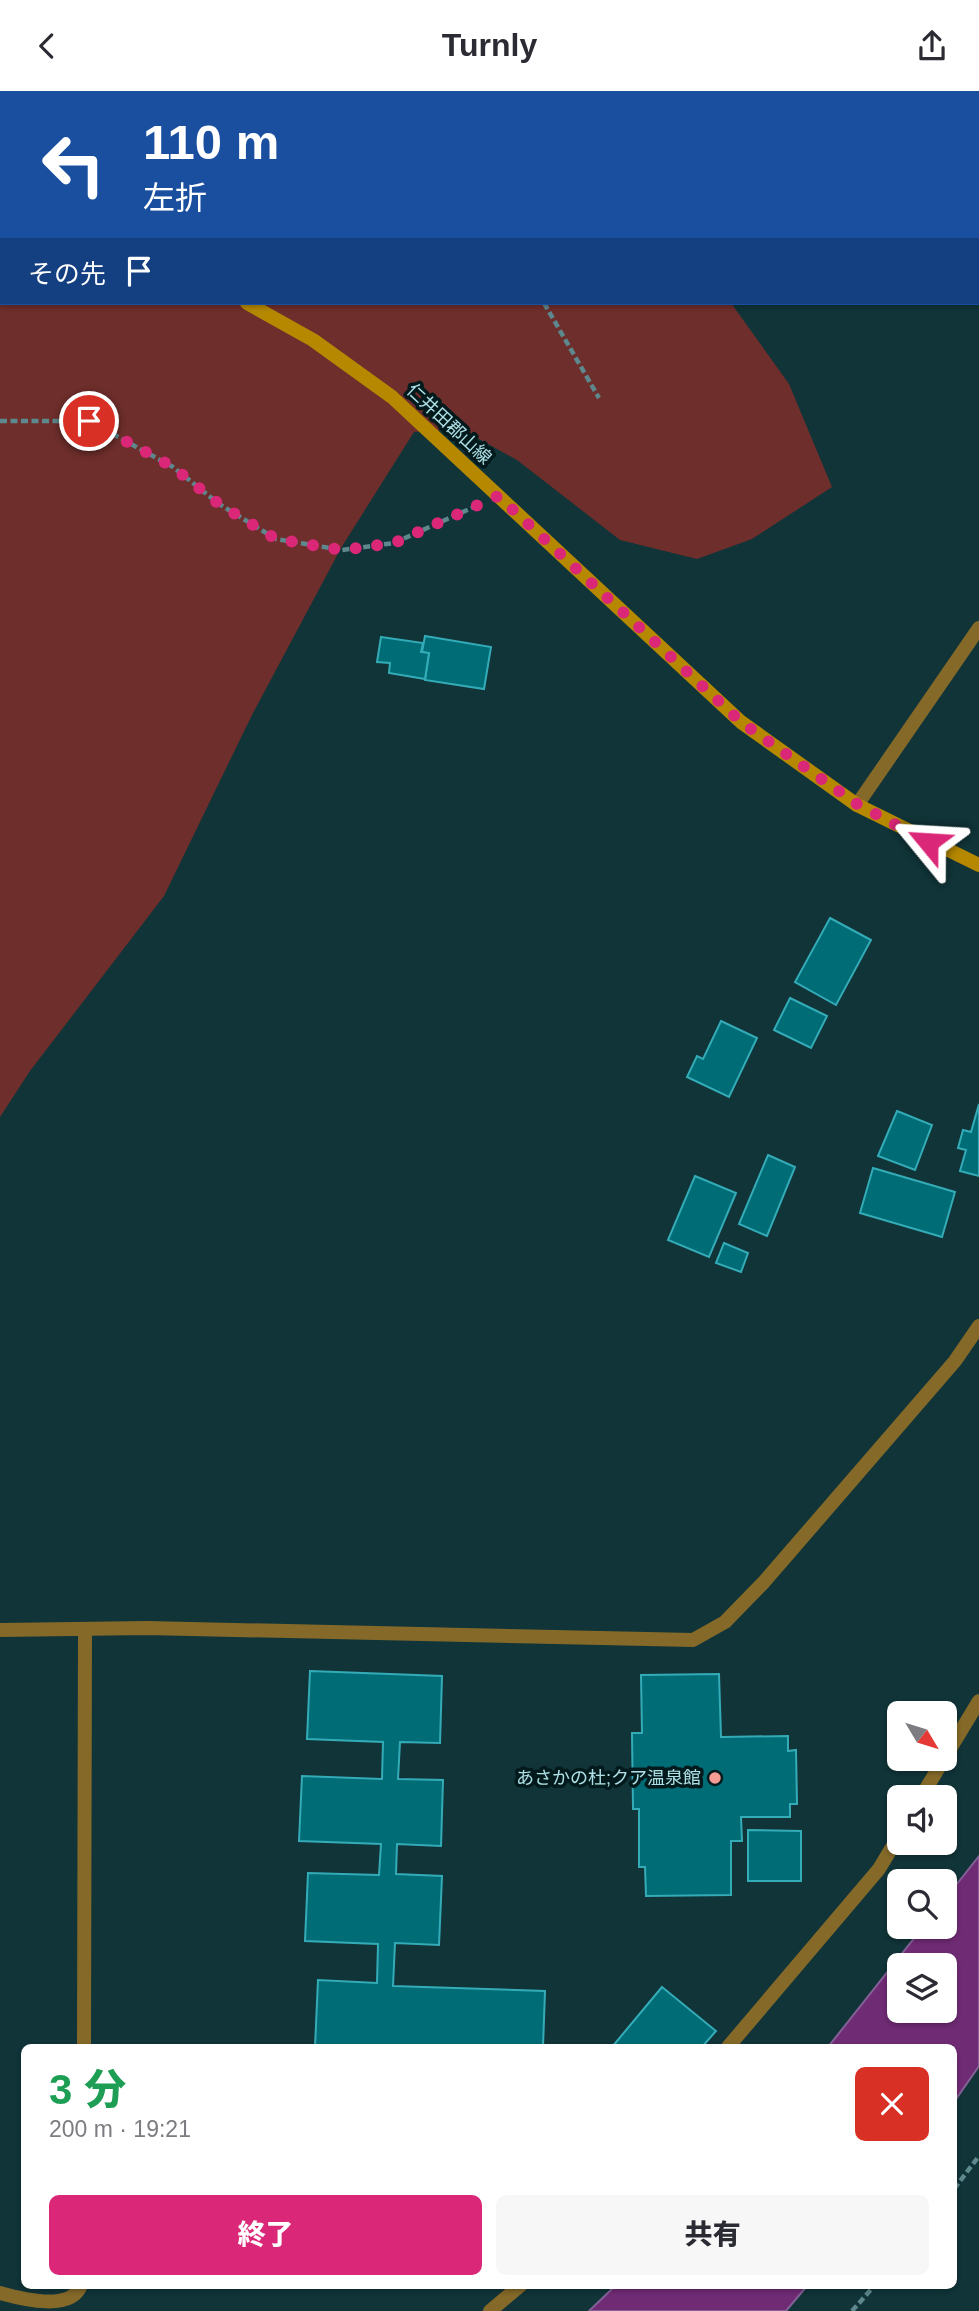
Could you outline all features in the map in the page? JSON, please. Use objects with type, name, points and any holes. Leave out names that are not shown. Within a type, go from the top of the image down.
[{"type":"main road","name":"仁井田郡山線","points":[[251,305],[313,340],[392,397],[741,722],[857,804],[979,865]]},
{"type":"street","points":[[857,804],[979,628]]},
{"type":"street","points":[[0,1630],[147,1628],[693,1640],[725,1622],[764,1582],[955,1361],[979,1326]]},
{"type":"street","points":[[84,2044],[85,1629]]},
{"type":"street","points":[[957,1738],[979,1700]]},
{"type":"street","points":[[731,2044],[879,1869],[887,1855]]},
{"type":"street","points":[[0,2293],[52,2308],[66,2307],[73,2301],[79,2289]]},
{"type":"street","points":[[490,2311],[516,2289]]},
{"type":"path","points":[[545,305],[599,398]]},
{"type":"path","points":[[0,421],[89,421],[173,467],[219,504],[276,539],[342,550],[394,543],[498,496]]},
{"type":"path","points":[[957,2185],[979,2156]]},
{"type":"path","points":[[852,2311],[871,2289]]},
{"type":"shaded area","points":[[0,305],[732,305],[789,384],[832,487],[752,539],[697,559],[620,540],[517,460],[461,429],[414,432],[341,548],[251,717],[164,896],[30,1071],[0,1117]]},
{"type":"shaded area","points":[[979,1856],[979,2066],[957,2098],[957,2044],[830,2044],[887,1972],[887,2023],[957,2023],[957,1953],[902,1953],[914,1939],[957,1939],[957,1884]]},
{"type":"shaded area","points":[[612,2289],[804,2289],[786,2311],[589,2311]]},
{"type":"building","points":[[425,636],[491,647],[484,689],[425,680],[429,653],[422,652]]},
{"type":"building","points":[[381,637],[423,643],[421,652],[429,653],[425,679],[389,673],[390,663],[377,662]]},
{"type":"building","points":[[830,918],[871,940],[836,1005],[795,982]]},
{"type":"building","points":[[790,998],[827,1016],[811,1048],[774,1030]]},
{"type":"building","points":[[721,1021],[757,1038],[729,1097],[687,1077],[697,1056],[703,1059]]},
{"type":"building","points":[[979,1104],[979,1176],[960,1171],[966,1150],[958,1148],[963,1130],[971,1132]]},
{"type":"building","points":[[897,1111],[932,1125],[915,1170],[878,1156]]},
{"type":"building","points":[[768,1155],[795,1167],[767,1236],[739,1224]]},
{"type":"building","points":[[873,1168],[955,1192],[942,1237],[860,1213]]},
{"type":"building","points":[[695,1176],[736,1193],[709,1257],[668,1240]]},
{"type":"building","points":[[724,1243],[748,1253],[741,1272],[716,1263]]},
{"type":"building","points":[[310,1671],[442,1676],[440,1743],[400,1742],[398,1779],[443,1780],[441,1846],[397,1844],[396,1874],[442,1876],[439,1945],[395,1943],[393,1986],[545,1991],[543,2044],[315,2044],[318,1980],[377,1983],[378,1944],[305,1941],[308,1873],[379,1875],[381,1844],[299,1841],[302,1776],[382,1779],[383,1742],[307,1739]]},
{"type":"building","name":"あさかの杜;クア温泉館","points":[[719,1674],[721,1737],[788,1736],[788,1751],[796,1750],[797,1804],[790,1804],[790,1817],[741,1817],[742,1841],[731,1841],[731,1895],[646,1896],[645,1867],[639,1867],[639,1809],[633,1809],[632,1733],[642,1733],[641,1675]]},
{"type":"building","points":[[748,1830],[801,1831],[801,1881],[748,1881]]},
{"type":"building","points":[[662,1987],[716,2031],[705,2044],[614,2044]]},
{"type":"place","name":"あさかの杜;クア温泉館","points":[[715,1778]]},
{"type":"route","points":[[89,421],[123,437],[173,467],[219,504],[276,539],[342,550],[394,543],[498,496],[741,722],[857,804],[928,842]]}]
